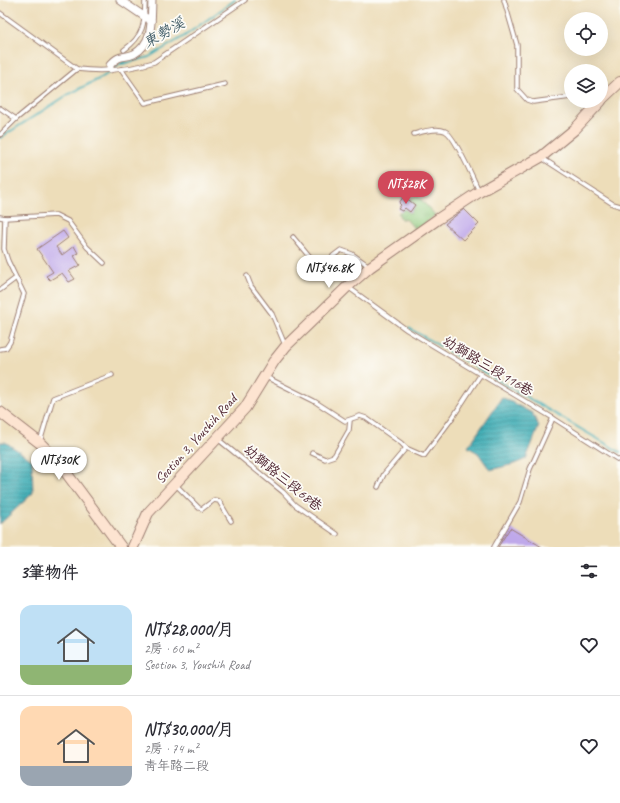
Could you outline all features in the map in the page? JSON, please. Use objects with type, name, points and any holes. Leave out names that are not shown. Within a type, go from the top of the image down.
[{"type":"street","points":[[120,0],[148,20]]},
{"type":"street","points":[[110,69],[110,65],[117,57],[133,54],[143,46],[150,35],[148,20],[152,0]]},
{"type":"street","name":"Section 3, Youshih Road","points":[[608,93],[620,82]]},
{"type":"street","name":"Section 3, Youshih Road","points":[[133,547],[148,513],[174,483],[245,408],[286,346],[347,287],[370,267],[479,192],[541,158],[575,129],[594,108]]},
{"type":"street","points":[[0,412],[40,443],[69,475],[121,547]]},
{"type":"lane","points":[[124,50],[134,43],[148,20],[145,0]]},
{"type":"lane","points":[[0,13],[77,69],[99,72],[110,69],[121,69],[144,65],[162,58],[181,43],[245,0]]},
{"type":"lane","points":[[504,0],[517,45],[517,89],[527,100],[533,102],[564,98]]},
{"type":"lane","points":[[0,135],[16,119],[77,69]]},
{"type":"lane","points":[[121,69],[146,103],[225,84]]},
{"type":"lane","points":[[0,108],[16,119]]},
{"type":"lane","points":[[414,134],[433,130],[444,130],[448,133],[462,156],[479,192]]},
{"type":"lane","points":[[541,158],[613,204],[620,206]]},
{"type":"lane","points":[[0,217],[56,215],[68,221],[87,247],[104,263]]},
{"type":"lane","points":[[0,349],[6,348],[10,342],[24,294],[4,249],[5,218]]},
{"type":"lane","points":[[293,237],[321,271],[333,256],[341,250],[352,254],[370,267]]},
{"type":"lane","points":[[248,276],[251,286],[272,314],[286,346]]},
{"type":"lane","points":[[0,290],[16,278]]},
{"type":"lane","name":"幼獅路三段116巷","points":[[347,287],[407,330],[553,418],[620,461]]},
{"type":"lane","points":[[265,377],[314,402],[345,421],[360,416],[366,418],[406,448],[424,456],[453,417],[481,374]]},
{"type":"lane","points":[[40,443],[53,398],[112,375]]},
{"type":"lane","points":[[494,547],[520,502],[530,469],[553,418]]},
{"type":"lane","points":[[312,453],[325,459],[334,456],[349,430],[350,420]]},
{"type":"lane","name":"幼獅路三段68巷","points":[[216,438],[283,492],[295,505],[337,534]]},
{"type":"lane","points":[[378,487],[384,474],[406,448]]},
{"type":"lane","points":[[174,483],[199,508],[202,509],[214,500],[219,501],[231,521]]},
{"type":"green space","points":[[417,195],[435,215],[416,231],[407,220],[401,219],[398,213],[405,209],[410,213],[416,205],[409,200]]},
{"type":"water","points":[[502,397],[532,413],[539,426],[526,459],[514,464],[490,470],[478,453],[468,447]]},
{"type":"water","points":[[0,442],[5,442],[32,460],[33,493],[0,524]]},
{"type":"building","points":[[404,196],[415,205],[410,212],[405,208],[402,211],[398,209],[401,205],[399,203]]},
{"type":"building","points":[[464,209],[479,224],[463,240],[445,224]]},
{"type":"building","points":[[63,231],[68,238],[56,247],[62,255],[74,246],[78,253],[74,256],[80,265],[69,271],[75,279],[69,282],[62,273],[50,280],[46,276],[53,272],[37,249]]},
{"type":"building","points":[[510,528],[542,547],[498,547]]},
{"type":"waterway","name":"東勢溪","points":[[122,64],[149,57],[183,37],[235,0]]},
{"type":"waterway","name":"東勢溪","points":[[114,69],[125,60]]},
{"type":"waterway","points":[[0,138],[69,94],[110,72]]},
{"type":"waterway","points":[[409,328],[620,452]]}]
